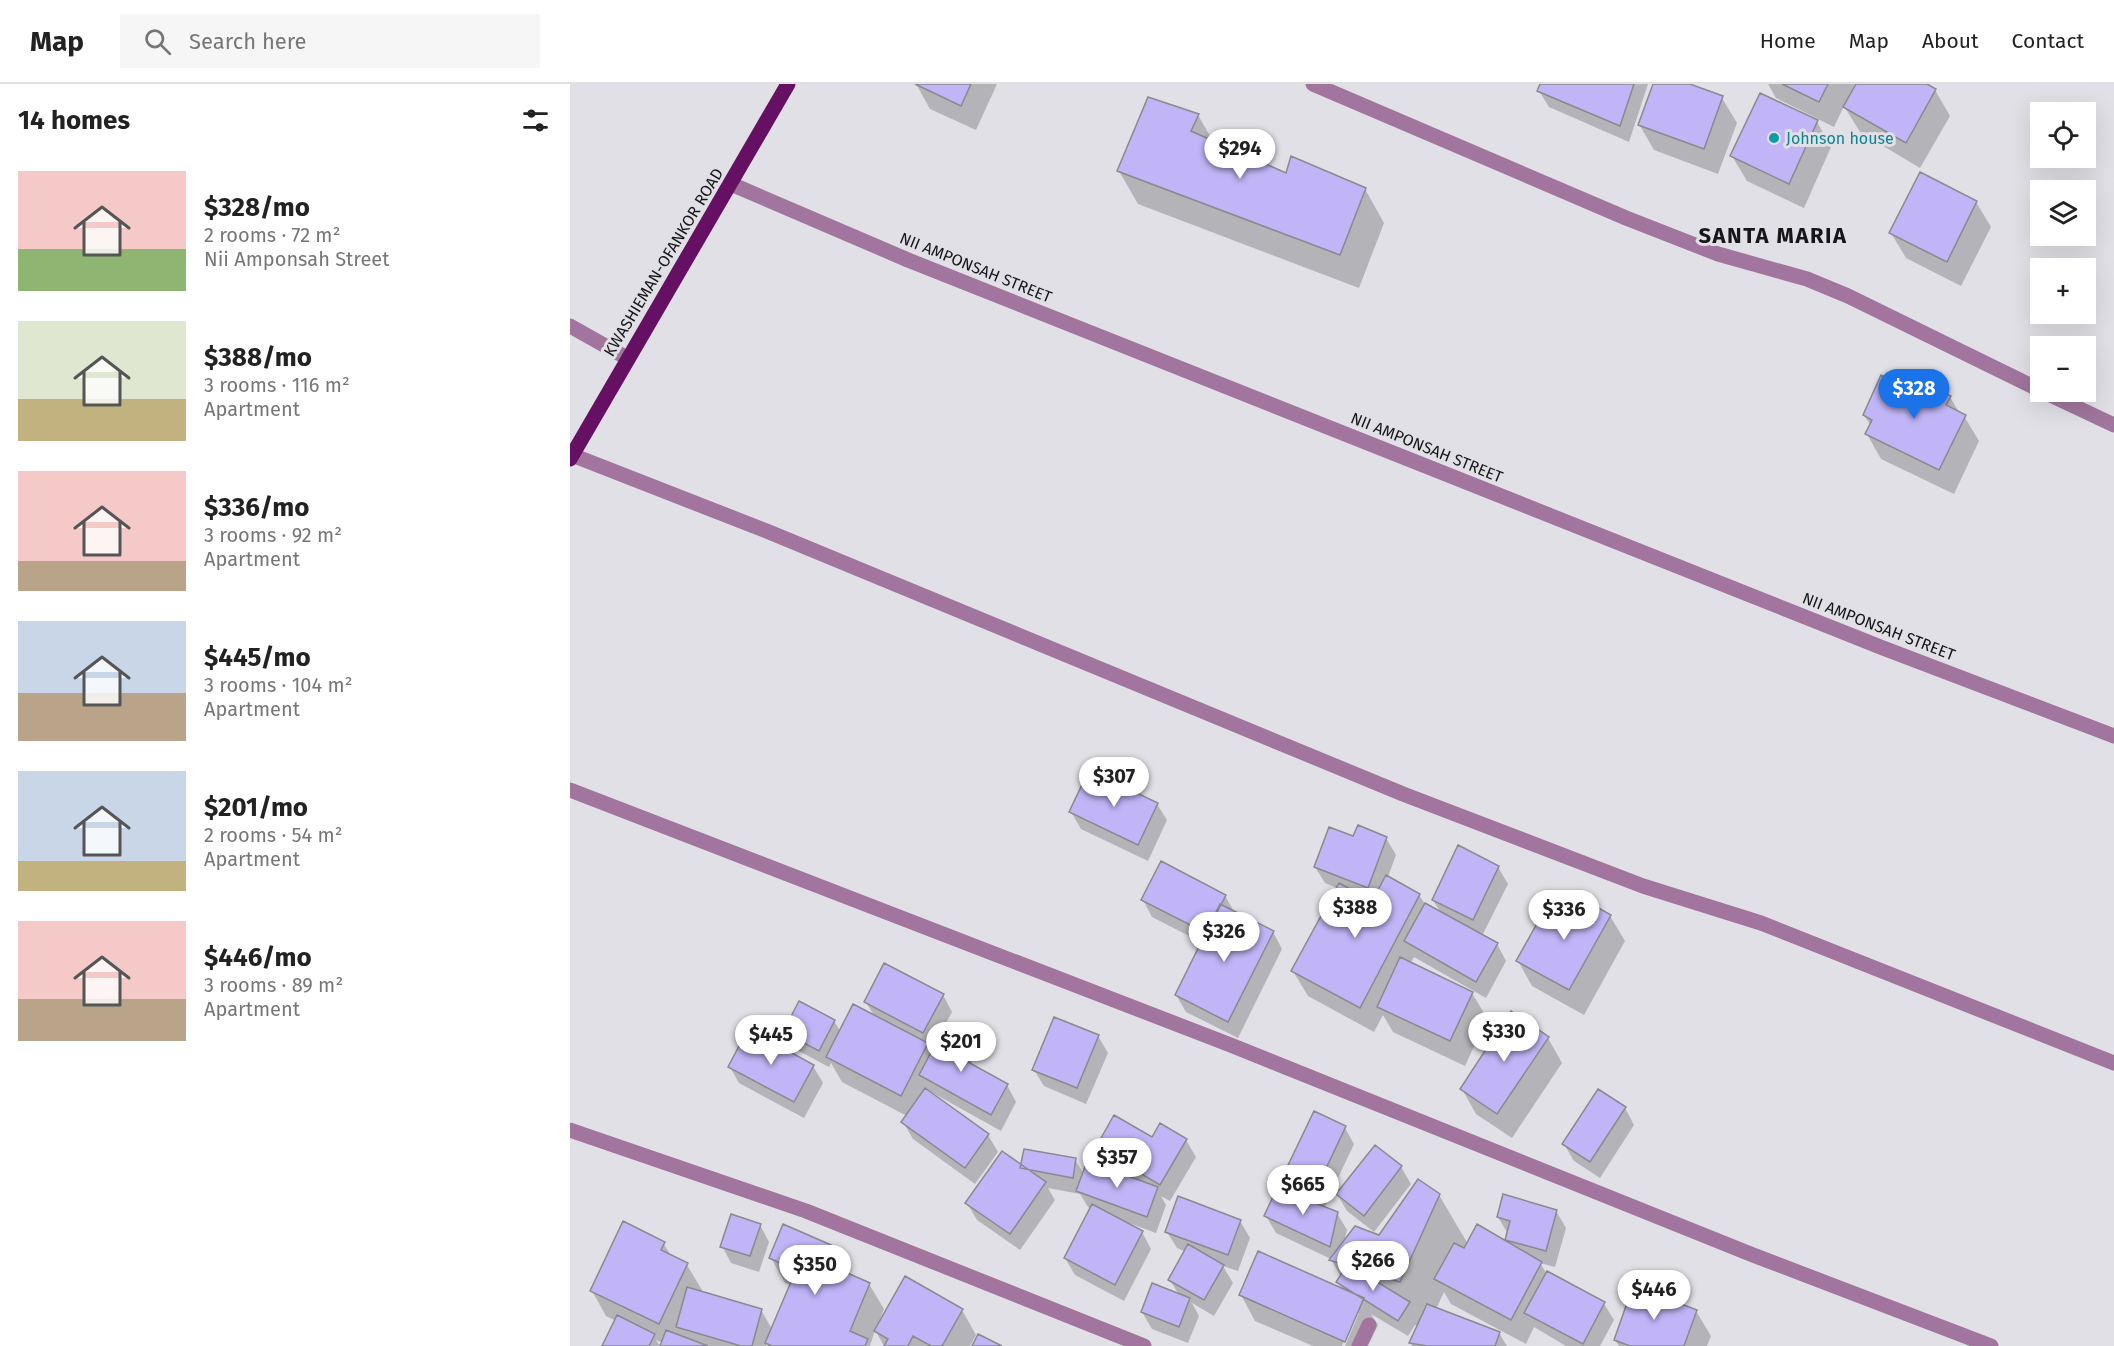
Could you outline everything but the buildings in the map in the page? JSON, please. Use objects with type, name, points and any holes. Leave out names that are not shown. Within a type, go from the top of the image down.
[{"type":"main road","name":"KWASHIEMAN-OFANKOR ROAD","points":[[571,457],[788,84]]},
{"type":"street","points":[[1313,84],[1626,218],[1718,254],[1807,279],[1848,296],[2030,385]]},
{"type":"street","name":"NII AMPONSAH STREET","points":[[730,184],[930,268],[1872,644],[2114,736]]},
{"type":"street","points":[[570,326],[627,358]]},
{"type":"street","points":[[2065,402],[2114,425]]},
{"type":"street","points":[[571,457],[791,541],[1403,794],[1643,886],[1761,923],[2114,1063]]},
{"type":"street","points":[[570,790],[1228,1044],[1753,1255],[1991,1346]]},
{"type":"street","points":[[570,1130],[806,1211],[1144,1346]]},
{"type":"street","points":[[1359,1346],[1369,1325]]},
{"type":"place","name":"Johnson house","points":[[1774,138]]},
{"type":"district","name":"SANTA MARIA","points":[[1773,235]]}]
